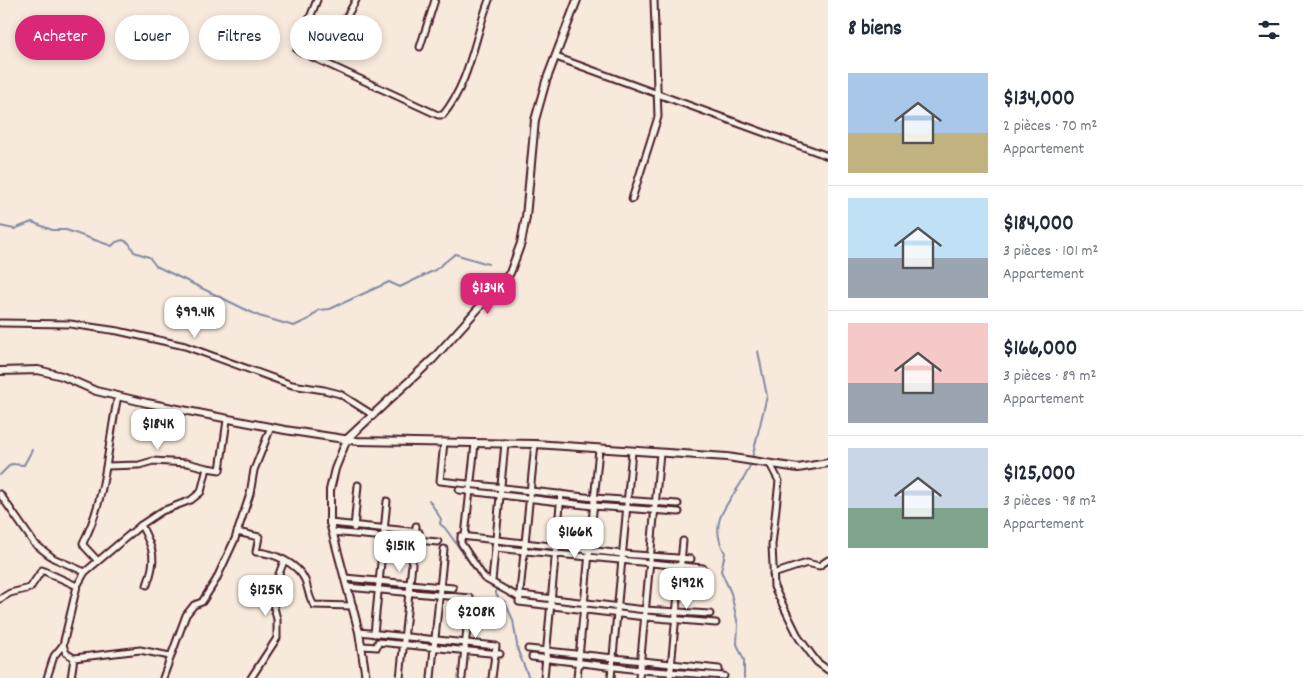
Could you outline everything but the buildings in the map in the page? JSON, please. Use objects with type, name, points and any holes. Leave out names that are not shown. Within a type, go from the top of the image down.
[{"type":"street","points":[[317,0],[297,50],[438,116],[443,115],[454,102],[468,71],[482,19],[490,0]]},
{"type":"street","points":[[322,61],[356,0]]},
{"type":"street","points":[[420,47],[435,0]]},
{"type":"street","points":[[366,678],[360,632],[330,523],[330,490],[335,469],[348,440],[433,359],[510,273],[521,243],[526,217],[535,120],[577,0]]},
{"type":"street","points":[[632,199],[654,135],[658,117],[654,0]]},
{"type":"street","points":[[556,57],[828,156]]},
{"type":"street","points":[[0,323],[70,324],[118,331],[185,346],[292,385],[340,394],[373,415]]},
{"type":"street","points":[[0,371],[38,370],[118,396],[227,420],[348,440],[535,444],[751,461],[798,468],[828,463]]},
{"type":"street","points":[[98,561],[83,543],[95,521],[101,502],[118,396]]},
{"type":"street","points":[[107,466],[139,465],[153,461],[186,463],[220,470],[227,420]]},
{"type":"street","points":[[163,678],[186,615],[194,605],[202,602],[216,580],[238,532],[250,494],[254,470],[271,427]]},
{"type":"street","points":[[444,442],[440,480],[594,498],[678,504]]},
{"type":"street","points":[[492,581],[505,443]]},
{"type":"street","points":[[465,536],[475,444]]},
{"type":"street","points":[[535,444],[519,602],[645,618],[716,623]]},
{"type":"street","points":[[577,678],[599,449]]},
{"type":"street","points":[[611,678],[632,451]]},
{"type":"street","points":[[639,678],[660,453]]},
{"type":"street","points":[[770,464],[779,481],[772,545],[774,587],[799,638],[818,662],[828,670]]},
{"type":"street","points":[[47,678],[54,656],[63,645],[77,586],[85,572],[141,525],[162,512],[191,500],[201,492],[207,468]]},
{"type":"street","points":[[353,534],[358,485]]},
{"type":"street","points":[[459,490],[594,506],[679,512]]},
{"type":"street","points":[[0,494],[34,543],[53,558],[85,572]]},
{"type":"street","points":[[544,678],[561,494]]},
{"type":"street","points":[[374,634],[387,501]]},
{"type":"street","points":[[330,523],[417,530],[414,539],[400,678]]},
{"type":"street","points":[[141,525],[154,558],[147,584]]},
{"type":"street","points":[[238,532],[259,537],[256,552],[264,553],[296,568],[303,577],[314,605],[353,606]]},
{"type":"street","points":[[332,532],[438,542]]},
{"type":"street","points":[[690,558],[623,554],[465,536],[461,536],[460,543],[484,578],[521,596],[645,610],[710,614]]},
{"type":"street","points":[[671,675],[683,541]]},
{"type":"street","points":[[495,548],[703,568]]},
{"type":"street","points":[[431,678],[444,549]]},
{"type":"street","points":[[773,574],[807,563],[819,566],[828,560]]},
{"type":"street","points":[[250,678],[277,638],[277,619],[272,592],[284,561]]},
{"type":"street","points":[[0,599],[30,588],[42,570],[77,586]]},
{"type":"street","points":[[345,578],[453,588]]},
{"type":"street","points":[[348,587],[470,598],[462,678]]},
{"type":"street","points":[[360,632],[496,646],[497,654],[492,678]]},
{"type":"street","points":[[363,646],[377,647],[378,642],[497,654]]},
{"type":"street","points":[[63,645],[66,653],[74,658],[140,650],[170,656]]},
{"type":"street","points":[[528,649],[719,669]]},
{"type":"street","points":[[532,657],[671,675],[724,676]]},
{"type":"street","points":[[71,678],[74,658]]},
{"type":"street","points":[[697,676],[698,666]]},
{"type":"waterway","points":[[0,226],[14,229],[32,222],[52,230],[66,230],[112,246],[116,242],[123,240],[129,243],[134,252],[149,257],[156,266],[259,316],[294,326],[309,319],[319,310],[330,309],[389,282],[400,287],[435,270],[455,254],[488,264]]},
{"type":"waterway","points":[[752,458],[767,396],[758,351]]},
{"type":"waterway","points":[[0,475],[11,464],[24,465],[32,450]]},
{"type":"waterway","points":[[744,678],[744,660],[737,644],[738,625],[731,593],[721,571],[725,553],[719,539],[718,527],[726,506],[746,475],[751,463]]},
{"type":"waterway","points":[[429,500],[441,519],[440,524],[445,528],[484,582],[488,582]]},
{"type":"waterway","points":[[496,587],[496,594],[499,599],[505,602],[513,620],[518,651],[529,678]]}]
